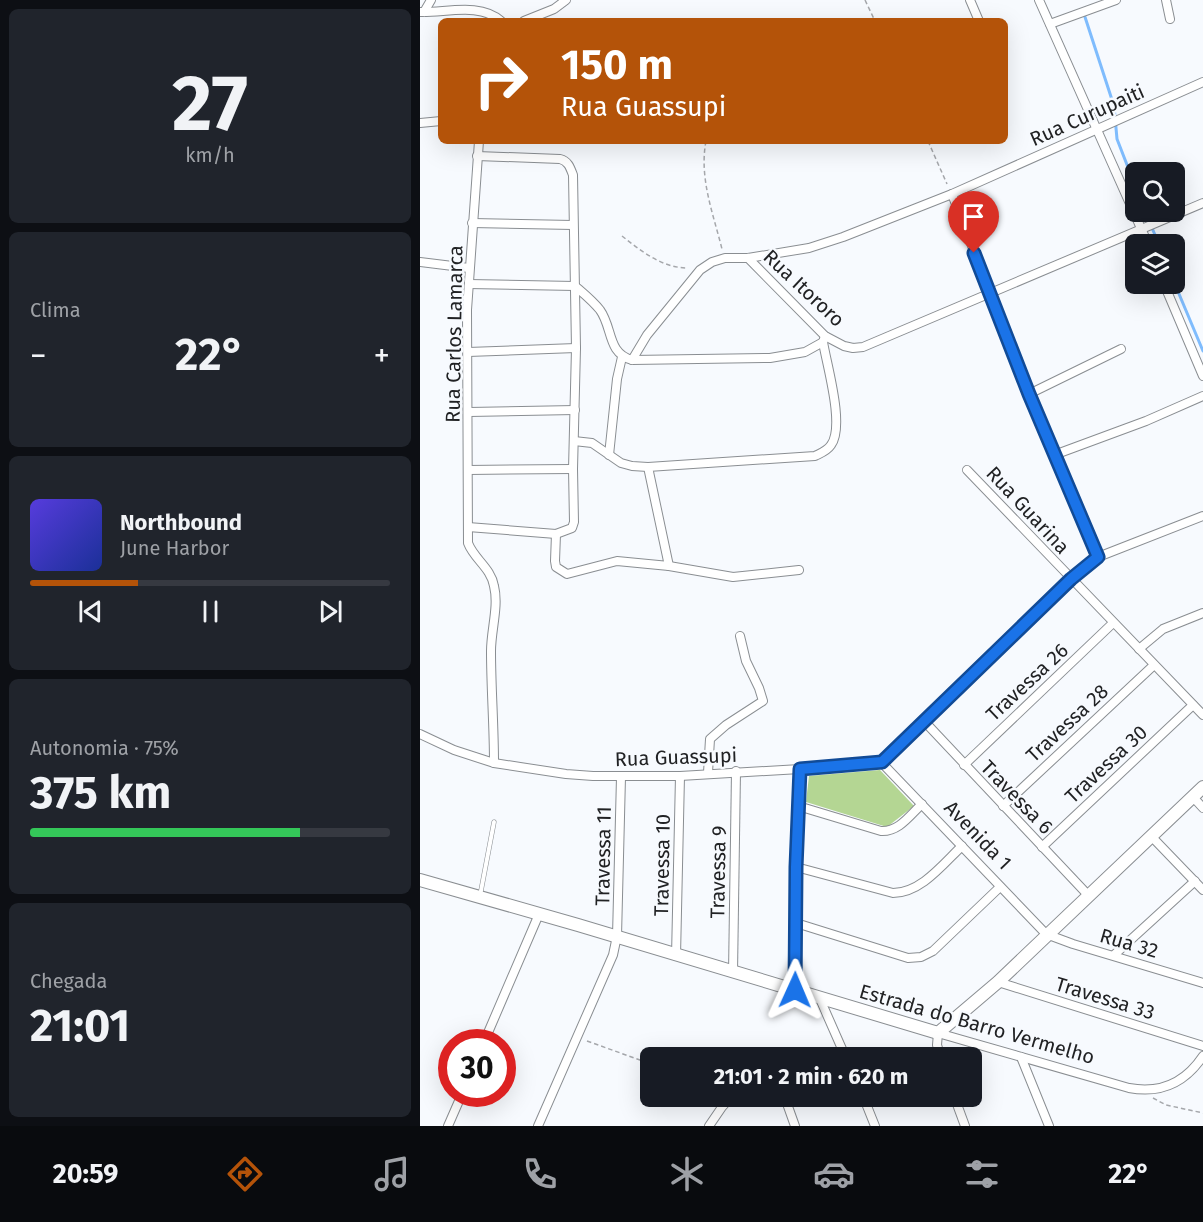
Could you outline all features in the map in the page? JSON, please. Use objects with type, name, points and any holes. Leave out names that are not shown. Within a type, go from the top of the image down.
[{"type":"street","points":[[422,12],[431,0]]},
{"type":"street","points":[[532,18],[554,9],[566,0]]},
{"type":"street","points":[[970,0],[978,18]]},
{"type":"street","points":[[1039,0],[1145,234]]},
{"type":"street","points":[[1050,24],[1116,0]]},
{"type":"street","points":[[1166,0],[1170,19]]},
{"type":"street","points":[[422,12],[472,10],[497,18]]},
{"type":"street","name":"Rua Curupaiti","points":[[725,258],[748,258],[809,248],[826,242],[952,194],[1203,82]]},
{"type":"street","points":[[420,123],[438,121]]},
{"type":"street","name":"Rua Carlos Lamarca","points":[[479,144],[467,310],[468,543],[472,553],[490,573],[494,586],[491,650],[494,763]]},
{"type":"street","points":[[468,528],[556,534],[572,528],[574,522],[576,348],[573,174],[565,160],[477,156]]},
{"type":"street","points":[[952,194],[1029,394],[1098,557]]},
{"type":"street","name":"Rua Itororo","points":[[748,258],[824,339],[853,348],[863,347],[988,292],[1203,203]]},
{"type":"street","points":[[472,223],[573,225]]},
{"type":"street","points":[[632,360],[647,335],[706,265],[725,258]]},
{"type":"street","points":[[420,262],[469,268]]},
{"type":"street","points":[[469,284],[574,286],[599,309],[614,345],[622,357],[632,360],[770,358],[805,352],[824,339],[836,417],[836,433],[832,444],[815,456],[648,467],[621,463],[592,443],[574,441]]},
{"type":"street","points":[[1168,294],[1203,376]]},
{"type":"street","points":[[468,352],[576,348]]},
{"type":"street","points":[[1029,394],[1121,349]]},
{"type":"street","points":[[609,455],[617,379],[622,357]]},
{"type":"street","points":[[1054,455],[1146,421],[1203,396]]},
{"type":"street","points":[[469,412],[575,410]]},
{"type":"street","points":[[648,467],[669,567]]},
{"type":"street","points":[[468,470],[573,469]]},
{"type":"street","name":"Rua Guarina","points":[[968,470],[1203,715]]},
{"type":"street","points":[[882,762],[1071,579],[1098,557],[1203,516]]},
{"type":"street","points":[[556,534],[556,567],[567,574],[617,561],[733,577],[799,570]]},
{"type":"street","points":[[1139,649],[1163,629],[1203,613]]},
{"type":"street","name":"Travessa 26","points":[[964,765],[1113,623]]},
{"type":"street","points":[[708,773],[710,739],[726,725],[763,701],[746,661],[740,636]]},
{"type":"street","name":"Travessa 28","points":[[1003,806],[1154,664]]},
{"type":"street","name":"Travessa 30","points":[[1042,847],[1193,705]]},
{"type":"street","name":"Travessa 6","points":[[924,722],[1088,895]]},
{"type":"street","name":"Rua Guassupi","points":[[420,734],[454,750],[494,763],[566,774],[621,777],[680,776],[882,762]]},
{"type":"street","name":"Avenida 1","points":[[882,762],[1047,934]]},
{"type":"street","points":[[795,990],[800,769]]},
{"type":"street","name":"Travessa 9","points":[[733,973],[736,771]]},
{"type":"street","name":"Travessa 10","points":[[676,956],[680,776]]},
{"type":"street","name":"Travessa 11","points":[[538,1126],[613,955],[617,936],[621,777]]},
{"type":"street","points":[[938,1047],[938,1033],[998,982],[1203,788]]},
{"type":"street","points":[[1193,797],[1203,808]]},
{"type":"street","points":[[798,806],[888,832],[896,828],[922,804]]},
{"type":"street","points":[[1151,837],[1203,890]]},
{"type":"street","points":[[796,867],[893,893],[904,893],[921,883],[962,846]]},
{"type":"street","name":"Estrada do Barro Vermelho","points":[[420,880],[1129,1088],[1164,1089],[1175,1084],[1194,1069],[1203,1056]]},
{"type":"street","points":[[1114,955],[1195,881]]},
{"type":"street","points":[[796,923],[908,958],[921,957],[933,951],[1000,887]]},
{"type":"street","points":[[490,1029],[539,914]]},
{"type":"street","name":"Rua 32","points":[[1047,934],[1073,944],[1203,982]]},
{"type":"street","name":"Travessa 33","points":[[998,982],[1203,1046]]},
{"type":"street","points":[[820,999],[841,1047]]},
{"type":"street","points":[[1021,1057],[1048,1126]]},
{"type":"street","points":[[448,1126],[456,1107]]},
{"type":"street","points":[[709,1126],[722,1107]]},
{"type":"street","points":[[786,1107],[795,1126]]},
{"type":"street","points":[[867,1107],[874,1126]]},
{"type":"street","points":[[958,1107],[965,1126]]},
{"type":"lane","points":[[480,897],[494,822]]},
{"type":"path","points":[[865,0],[874,18]]},
{"type":"path","points":[[705,144],[705,184],[725,258]]},
{"type":"path","points":[[929,144],[952,194]]},
{"type":"path","points":[[622,236],[644,254],[670,266],[684,268],[706,265]]},
{"type":"path","points":[[578,1037],[640,1060]]},
{"type":"path","points":[[1149,1090],[1152,1098],[1158,1102],[1203,1113]]},
{"type":"green space","points":[[880,770],[914,806],[887,827],[806,802],[809,776]]},
{"type":"waterway","points":[[1085,17],[1114,106],[1117,139],[1126,162]]},
{"type":"waterway","points":[[1149,222],[1155,234]]},
{"type":"waterway","points":[[1179,294],[1203,351]]},
{"type":"route","points":[[795,990],[800,769],[882,762],[1071,579],[1098,557],[1029,394],[974,253]]}]
